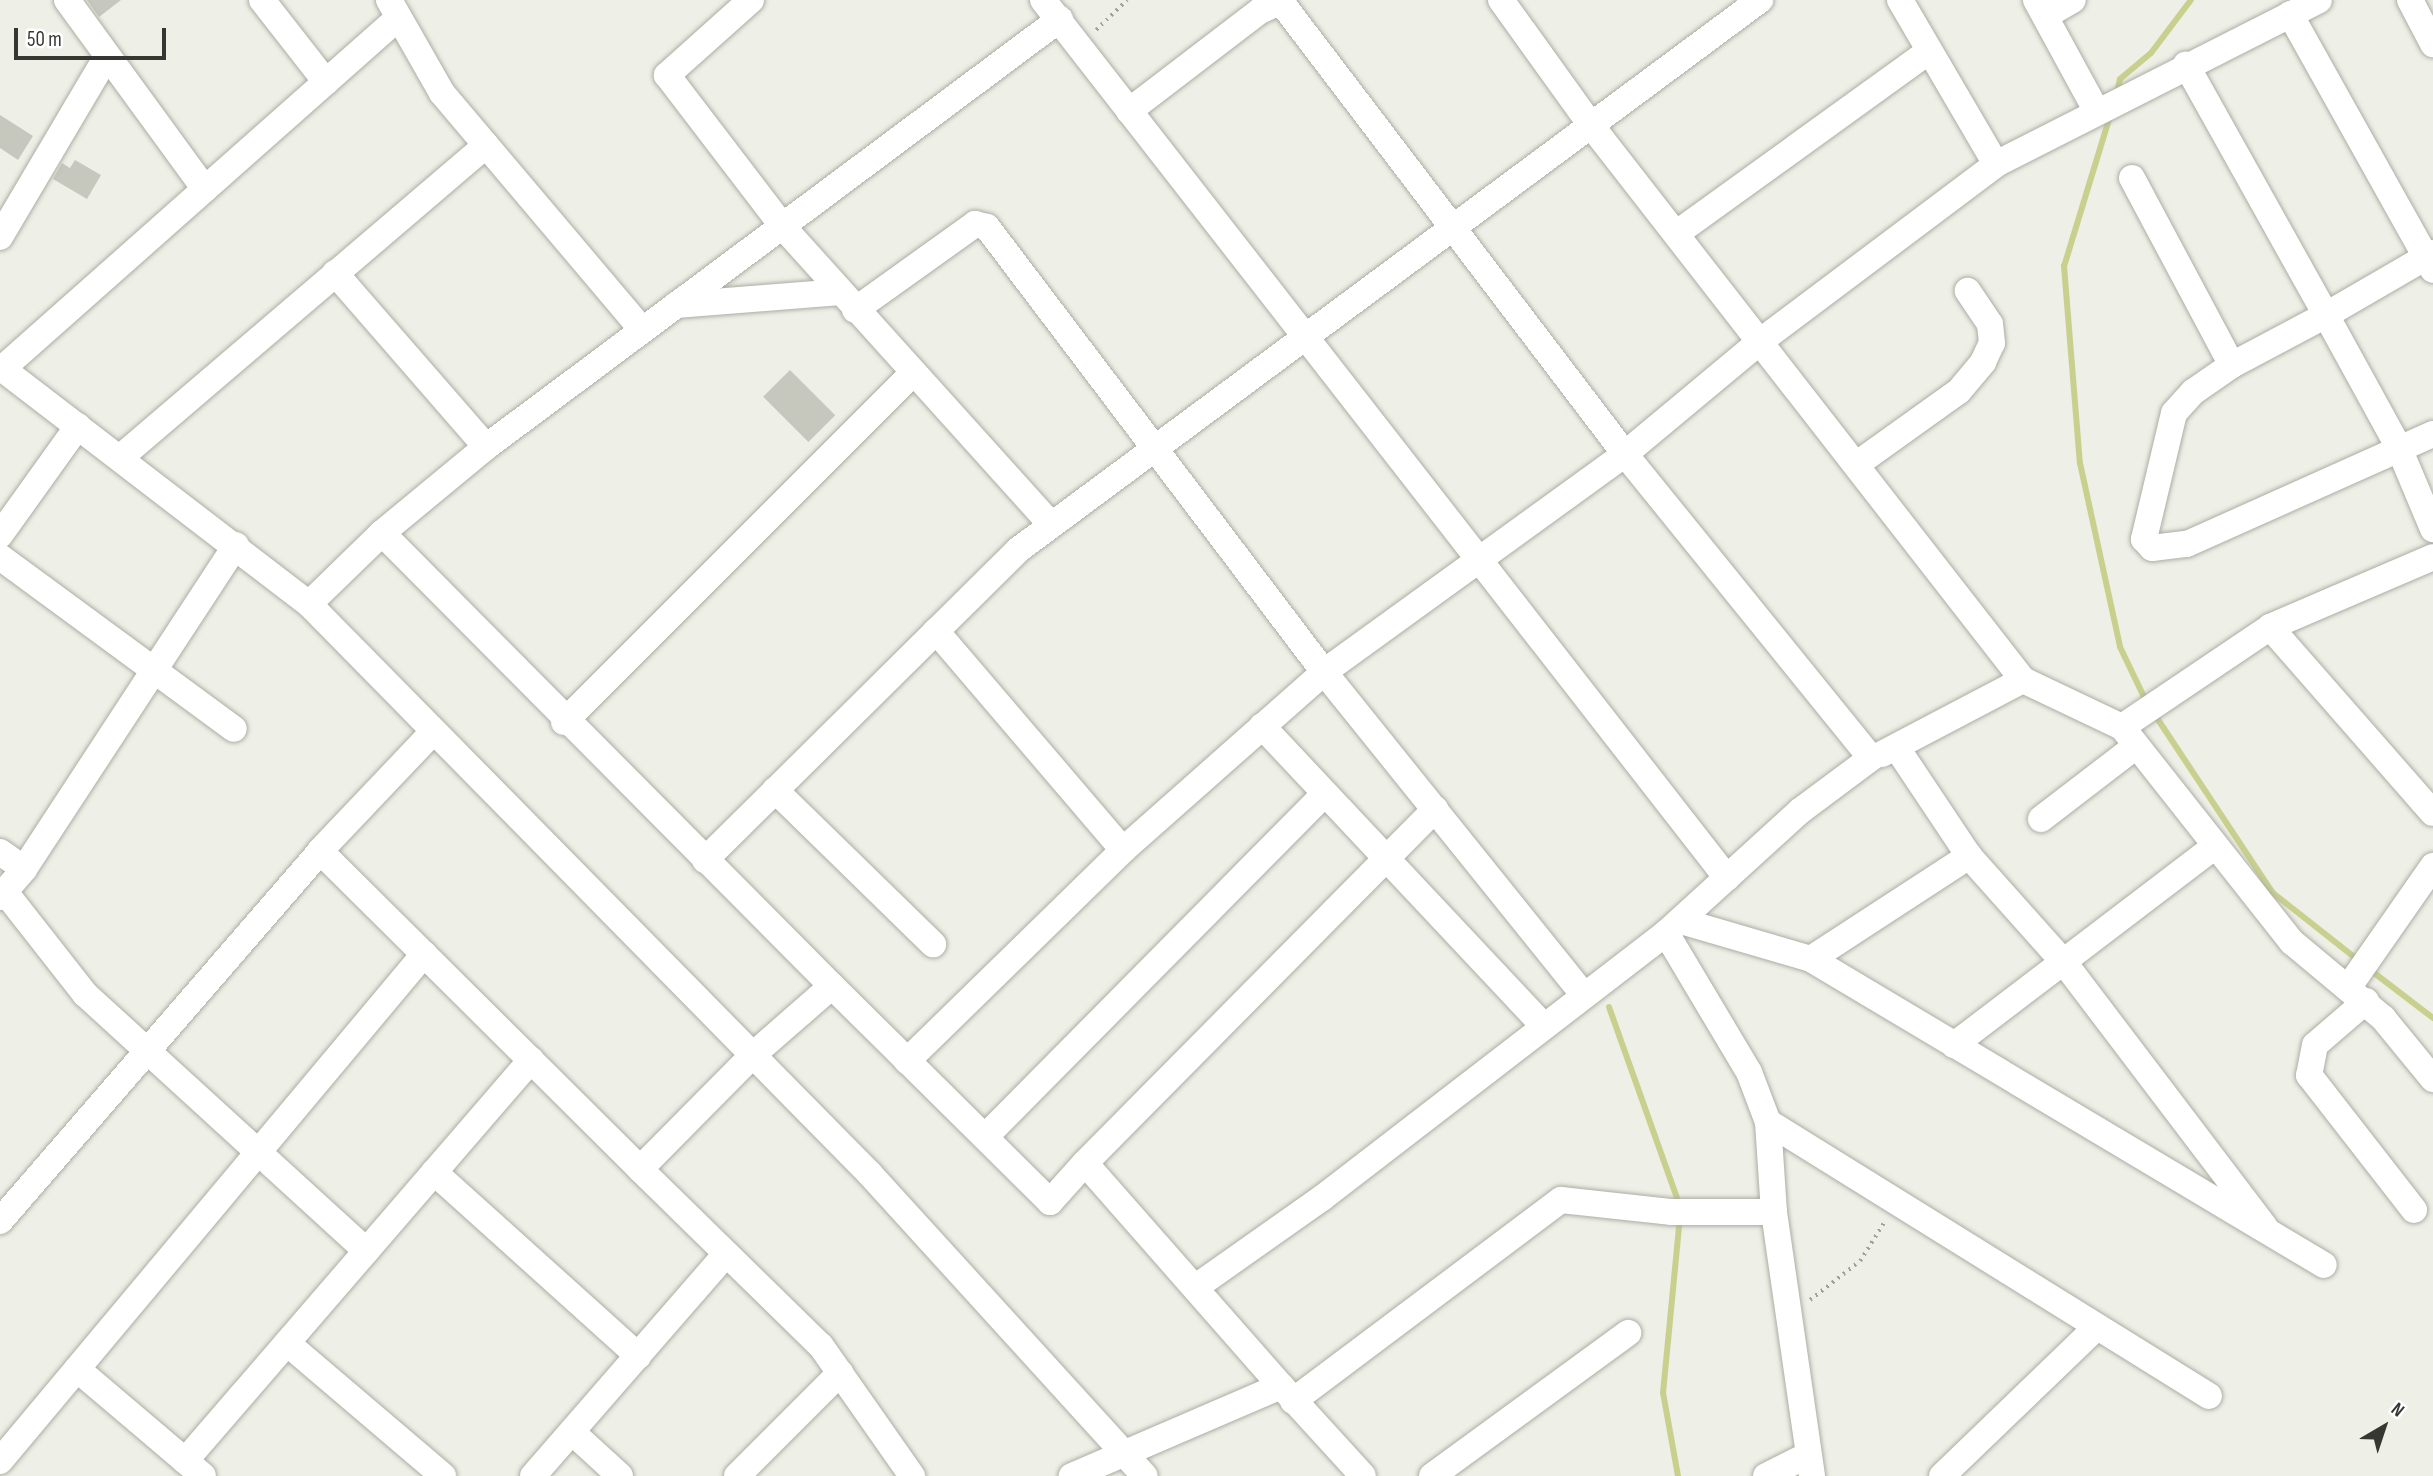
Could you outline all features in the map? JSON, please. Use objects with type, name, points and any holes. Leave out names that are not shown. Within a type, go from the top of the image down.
[{"type":"street","points":[[67,0],[205,189]]},
{"type":"street","points":[[262,0],[326,82]]},
{"type":"street","points":[[751,0],[667,75],[784,228],[911,375],[1051,525]]},
{"type":"street","points":[[705,860],[936,631],[1051,525],[1760,0]]},
{"type":"street","points":[[1900,0],[1996,164]]},
{"type":"street","points":[[2073,0],[2040,8],[2103,106]]},
{"type":"street","points":[[907,1061],[1123,850],[1324,672],[1625,454],[1762,340],[1996,164],[2103,106],[2319,0]]},
{"type":"street","points":[[2410,0],[2433,44]]},
{"type":"street","points":[[1507,2],[1590,124],[1762,340],[2024,680],[2132,730],[2216,846],[2292,942],[2358,987],[2433,1079]]},
{"type":"street","points":[[1129,111],[1269,3],[1625,454],[1871,758]]},
{"type":"street","points":[[640,327],[442,93],[393,9],[326,82],[1,367],[236,545],[309,604],[431,734],[754,1054],[1145,1476]]},
{"type":"street","points":[[309,604],[382,533],[486,446],[640,327],[784,228],[1051,10],[1303,339],[1478,558],[1727,878]]},
{"type":"street","points":[[2290,14],[2431,260],[2232,365],[2193,392],[2174,413],[2144,539],[2152,548],[2188,544],[2433,433]]},
{"type":"street","points":[[1677,233],[1929,51]]},
{"type":"street","points":[[0,237],[107,56]]},
{"type":"street","points":[[2180,69],[2326,315],[2399,448],[2433,529]]},
{"type":"street","points":[[121,457],[486,145]]},
{"type":"street","points":[[2132,178],[2232,365]]},
{"type":"street","points":[[671,306],[847,301],[980,224],[998,239],[1152,448],[1324,672],[1584,995]]},
{"type":"street","points":[[335,273],[486,446]]},
{"type":"street","points":[[1857,464],[1959,391],[1983,362],[1992,343],[1990,324],[1968,291]]},
{"type":"street","points":[[564,722],[911,375]]},
{"type":"street","points":[[0,536],[78,426]]},
{"type":"street","points":[[382,533],[564,722],[1050,1202],[1384,856],[1435,810]]},
{"type":"street","points":[[236,545],[24,869],[2,895],[85,994],[145,1053],[366,1251]]},
{"type":"street","points":[[0,557],[234,729]]},
{"type":"street","points":[[2041,819],[2162,702],[2270,627],[2433,557]]},
{"type":"street","points":[[2270,627],[2433,813]]},
{"type":"street","points":[[936,631],[1123,850]]},
{"type":"street","points":[[1196,1287],[1674,927],[1800,811],[1871,758],[1897,748],[2024,680]]},
{"type":"street","points":[[1262,726],[1544,1026]]},
{"type":"street","points":[[0,1221],[320,851],[431,734]]},
{"type":"street","points":[[1897,748],[1969,856],[2066,965],[2274,1239]]},
{"type":"street","points":[[775,790],[933,944]]},
{"type":"street","points":[[985,1137],[1325,794]]},
{"type":"street","points":[[1954,1045],[2066,965],[2216,846]]},
{"type":"street","points":[[320,851],[821,1346],[912,1476]]},
{"type":"street","points":[[0,852],[24,869]]},
{"type":"street","points":[[1811,959],[1969,856]]},
{"type":"street","points":[[2414,1210],[2309,1075],[2315,1045],[2358,987],[2379,947],[2433,866]]},
{"type":"street","points":[[1674,927],[1811,959],[2274,1239],[2324,1265]]},
{"type":"street","points":[[1674,927],[1749,1072],[1768,1122],[1774,1212],[1809,1466],[1766,1476]]},
{"type":"street","points":[[0,1461],[424,954]]},
{"type":"street","points":[[640,1168],[754,1054],[832,986]]},
{"type":"street","points":[[77,1369],[194,1468],[287,1343],[531,1060]]},
{"type":"street","points":[[1768,1122],[2208,1396]]},
{"type":"street","points":[[1085,1163],[1363,1476]]},
{"type":"street","points":[[433,1172],[638,1356]]},
{"type":"street","points":[[1072,1476],[1125,1453],[1287,1393],[1552,1205],[1574,1199],[1682,1213],[1774,1212]]},
{"type":"street","points":[[533,1476],[726,1254]]},
{"type":"street","points":[[1942,1476],[2097,1327]]},
{"type":"street","points":[[1433,1476],[1628,1333]]},
{"type":"street","points":[[287,1343],[443,1476]]},
{"type":"street","points":[[737,1476],[840,1373]]},
{"type":"street","points":[[572,1432],[620,1476]]},
{"type":"path","points":[[1079,45],[1128,0]]},
{"type":"path","points":[[1789,1313],[1860,1261],[1873,1246],[1893,1199]]},
{"type":"building","points":[[87,0],[121,0],[99,17]]},
{"type":"building","points":[[0,115],[33,136],[18,160],[0,148]]},
{"type":"building","points":[[75,160],[101,175],[87,199],[53,179],[62,163],[70,168]]},
{"type":"building","points":[[790,370],[835,415],[808,442],[763,397]]},
{"type":"waterway","points":[[2117,92],[2120,79],[2151,53],[2191,0]]},
{"type":"waterway","points":[[2110,116],[2064,266],[2080,463],[2120,647],[2147,703]]},
{"type":"waterway","points":[[2153,712],[2273,893],[2358,960]]},
{"type":"waterway","points":[[2369,969],[2433,1018]]},
{"type":"waterway","points":[[1609,1007],[1680,1206]]},
{"type":"waterway","points":[[1678,1476],[1663,1393],[1680,1217]]}]
